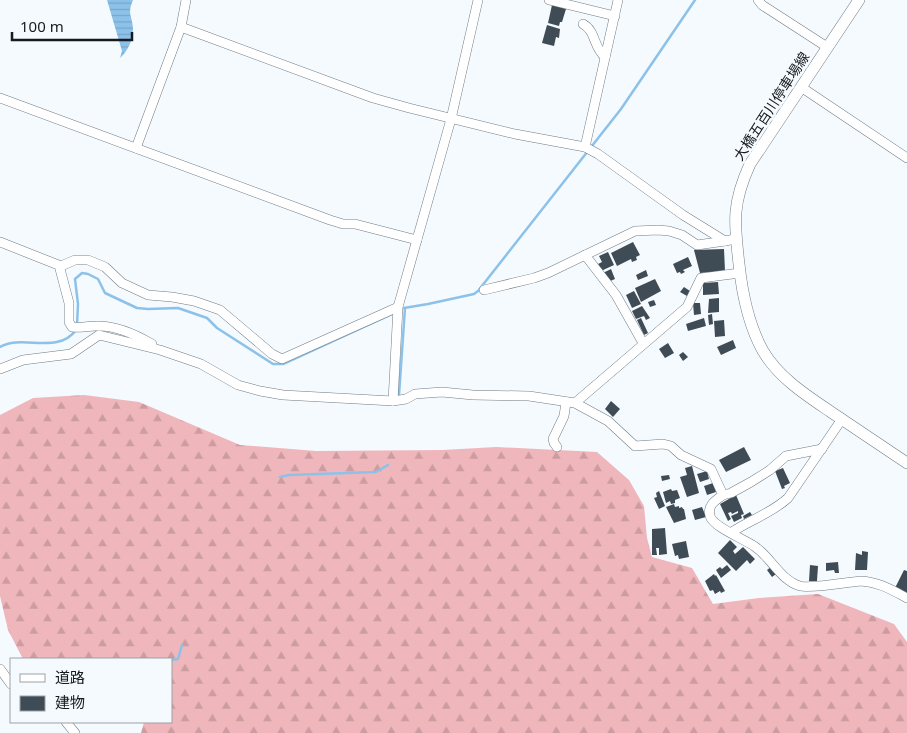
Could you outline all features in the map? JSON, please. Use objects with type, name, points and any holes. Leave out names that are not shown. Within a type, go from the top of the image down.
[{"type":"main road","name":"大橋五百川停車場線","points":[[859,0],[750,164],[737,199],[730,240],[756,337],[771,363],[798,389],[907,462]]},
{"type":"street","points":[[136,148],[181,27],[186,0]]},
{"type":"street","points":[[393,401],[398,307],[451,119],[478,0]]},
{"type":"street","points":[[550,0],[615,16]]},
{"type":"street","points":[[585,147],[618,0]]},
{"type":"street","points":[[758,0],[828,47]]},
{"type":"street","points":[[583,24],[590,30],[598,52],[605,57]]},
{"type":"street","points":[[181,27],[373,98],[515,134],[585,147],[598,154],[683,215],[730,240]]},
{"type":"street","points":[[801,86],[907,158]]},
{"type":"street","points":[[0,98],[330,220],[343,224],[355,224],[417,240]]},
{"type":"street","points":[[484,290],[534,278],[560,268],[635,231],[670,231],[682,235],[697,245],[730,240]]},
{"type":"street","points":[[0,242],[61,266],[74,260],[88,260],[105,267],[122,283],[148,295],[187,300],[220,310],[272,354],[282,359],[398,307]]},
{"type":"street","points":[[585,255],[616,295],[644,343]]},
{"type":"street","points":[[61,266],[60,269],[69,303],[69,322],[76,328],[96,326],[126,330],[160,350]]},
{"type":"street","points":[[557,448],[553,439],[570,403],[687,307],[701,278],[740,273]]},
{"type":"street","points":[[0,370],[23,360],[71,354],[98,335],[160,350],[201,364],[238,385],[292,396],[393,401],[406,399],[415,394],[442,392],[473,395],[529,396],[570,403],[608,421],[635,446],[663,444],[671,446],[681,455],[707,466],[723,495]]},
{"type":"street","points":[[732,532],[782,504],[788,498],[842,419]]},
{"type":"street","points":[[822,449],[786,456],[751,482],[731,493],[723,495],[711,505],[709,513],[715,524],[732,532],[764,554],[782,574],[796,585],[804,587],[861,581],[870,582],[880,584],[907,598]]},
{"type":"street","points":[[0,669],[10,683]]},
{"type":"street","points":[[67,723],[75,733]]},
{"type":"green space","points":[[84,395],[139,402],[240,445],[316,451],[443,450],[496,447],[597,452],[629,480],[644,506],[647,538],[652,557],[692,568],[713,604],[759,598],[818,594],[894,624],[907,642],[907,733],[141,733],[144,723],[172,723],[172,658],[22,658],[8,630],[0,596],[0,415],[33,398]]},
{"type":"water","points":[[107,0],[133,0],[130,12],[133,28],[132,37],[128,49],[120,58],[122,51]]},
{"type":"building","points":[[552,5],[566,9],[559,26],[548,23]]},
{"type":"building","points":[[547,25],[560,29],[559,38],[556,37],[554,46],[542,43]]},
{"type":"building","points":[[633,242],[640,255],[636,257],[637,260],[632,262],[631,259],[617,266],[611,253]]},
{"type":"building","points":[[724,249],[725,271],[700,273],[694,250]]},
{"type":"building","points":[[608,252],[614,265],[601,271],[598,264],[602,262],[599,256]]},
{"type":"building","points":[[688,257],[692,266],[683,270],[685,272],[681,274],[680,272],[677,273],[673,264]]},
{"type":"building","points":[[611,269],[615,279],[608,282],[603,273]]},
{"type":"building","points":[[646,270],[648,276],[638,280],[636,275]]},
{"type":"building","points":[[655,279],[661,291],[641,302],[635,288]]},
{"type":"building","points":[[718,282],[719,294],[703,295],[703,283]]},
{"type":"building","points":[[684,287],[690,291],[687,296],[680,292]]},
{"type":"building","points":[[634,291],[641,304],[632,308],[626,295]]},
{"type":"building","points":[[719,298],[719,312],[708,313],[709,299]]},
{"type":"building","points":[[654,300],[656,305],[650,307],[648,302]]},
{"type":"building","points":[[693,303],[700,303],[701,314],[694,315]]},
{"type":"building","points":[[642,306],[650,318],[646,320],[644,316],[636,319],[632,311]]},
{"type":"building","points":[[712,314],[713,324],[709,325],[708,315]]},
{"type":"building","points":[[641,318],[648,333],[644,335],[637,320]]},
{"type":"building","points":[[704,318],[706,326],[688,331],[686,324]]},
{"type":"building","points":[[724,320],[725,336],[715,337],[714,321]]},
{"type":"building","points":[[733,340],[736,348],[721,355],[717,347]]},
{"type":"building","points":[[668,343],[674,353],[665,358],[659,349]]},
{"type":"building","points":[[683,352],[688,357],[683,361],[679,355]]},
{"type":"building","points":[[611,401],[620,409],[613,417],[605,409]]},
{"type":"building","points":[[744,447],[751,460],[726,472],[719,460]]},
{"type":"building","points":[[692,466],[699,493],[687,497],[680,477],[687,475],[685,468]]},
{"type":"building","points":[[783,468],[790,483],[782,489],[775,471]]},
{"type":"building","points":[[707,471],[709,479],[700,482],[697,474]]},
{"type":"building","points":[[669,475],[670,479],[662,481],[661,476]]},
{"type":"building","points":[[713,483],[716,492],[707,495],[704,486]]},
{"type":"building","points":[[671,489],[672,491],[677,490],[680,498],[671,504],[670,501],[666,503],[663,492]]},
{"type":"building","points":[[659,491],[665,506],[659,509],[654,498],[657,497],[656,493]]},
{"type":"building","points":[[736,495],[744,514],[741,515],[742,518],[734,522],[731,516],[738,513],[738,511],[732,514],[731,512],[728,513],[731,519],[728,521],[720,504]]},
{"type":"building","points":[[674,504],[675,507],[679,506],[679,508],[682,507],[684,509],[686,519],[674,523],[666,507]]},
{"type":"building","points":[[702,507],[706,517],[695,520],[692,510]]},
{"type":"building","points":[[750,512],[752,515],[744,519],[743,516]]},
{"type":"building","points":[[665,528],[667,554],[659,555],[659,548],[656,548],[657,555],[652,555],[652,529]]},
{"type":"building","points":[[730,540],[737,547],[733,551],[735,554],[743,547],[755,559],[750,564],[747,560],[736,571],[718,553]]},
{"type":"building","points":[[686,541],[689,557],[679,559],[678,555],[675,556],[672,544]]},
{"type":"building","points":[[862,551],[868,552],[867,570],[855,570],[856,553],[862,555]]},
{"type":"building","points":[[838,562],[839,573],[835,573],[834,570],[826,571],[826,563]]},
{"type":"building","points":[[727,565],[731,570],[721,578],[716,570],[720,567],[722,569]]},
{"type":"building","points":[[810,565],[818,566],[817,581],[809,581]]},
{"type":"building","points":[[771,567],[776,574],[772,577],[767,570]]},
{"type":"building","points":[[904,570],[907,571],[907,593],[895,588]]},
{"type":"building","points":[[714,574],[725,591],[721,593],[720,591],[715,594],[713,590],[710,591],[705,581]]},
{"type":"waterway","points":[[404,308],[474,294],[478,291],[621,109],[695,0]]},
{"type":"waterway","points":[[77,325],[78,304],[75,279],[82,273],[98,279],[105,293],[137,308],[178,308],[207,318],[217,328],[273,364],[283,364],[394,313]]},
{"type":"waterway","points":[[399,395],[405,308]]},
{"type":"waterway","points":[[0,347],[19,342],[50,343],[60,341],[76,330]]},
{"type":"waterway","points":[[280,477],[289,475],[376,472],[388,465]]},
{"type":"waterway","points":[[172,660],[178,659],[182,645]]}]
